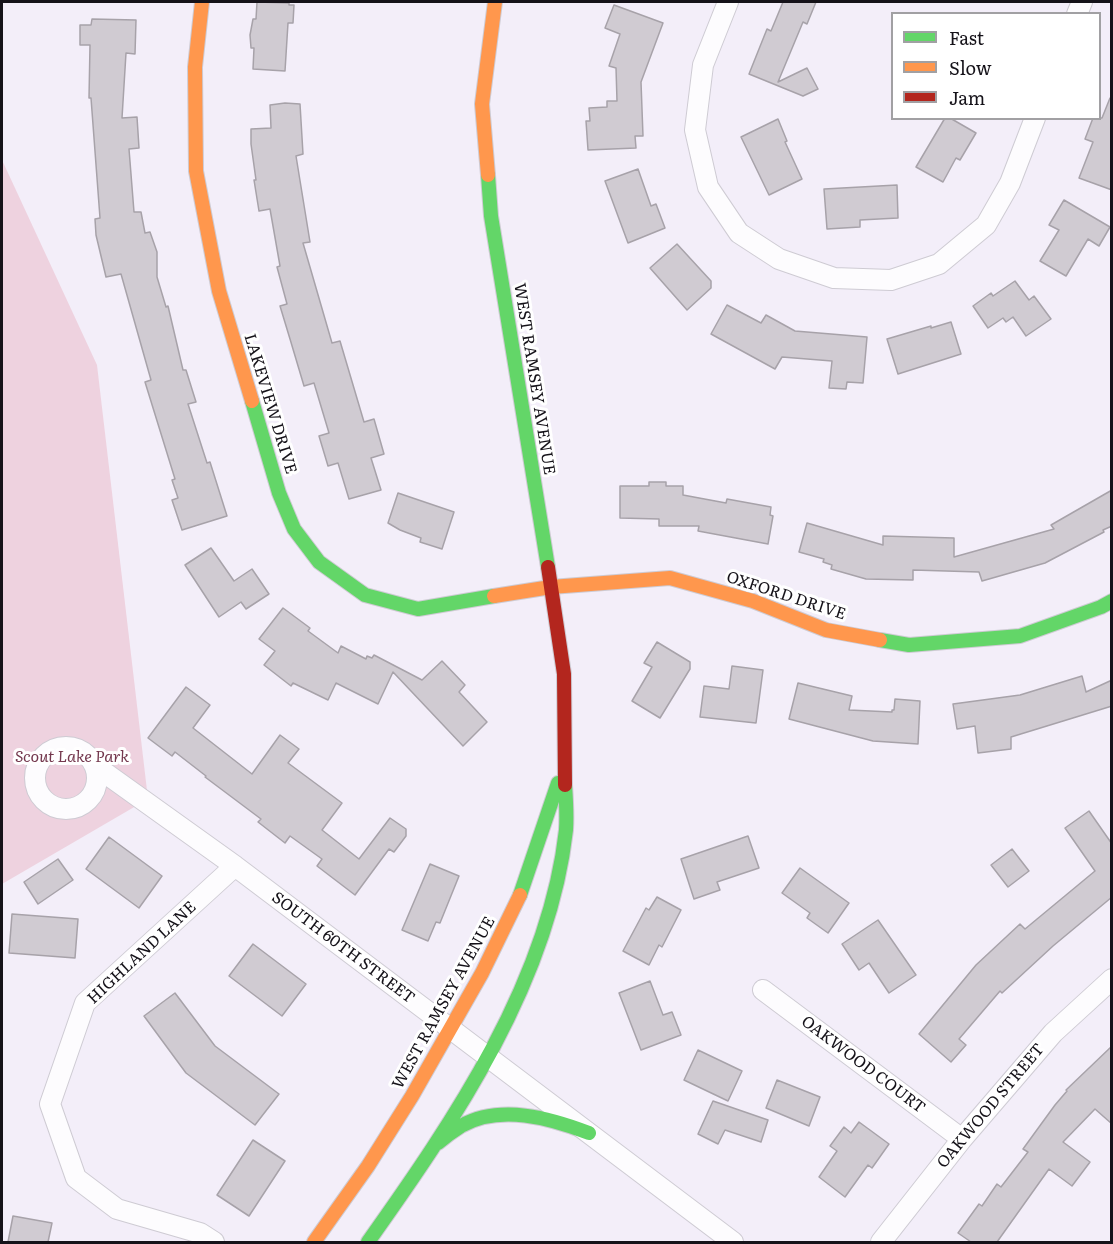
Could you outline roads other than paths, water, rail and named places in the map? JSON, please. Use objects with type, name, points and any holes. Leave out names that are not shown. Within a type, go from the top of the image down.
[{"type":"street","name":"LAKEVIEW DRIVE","points":[[202,2],[195,67],[196,171],[219,291],[279,493],[294,530],[320,562],[365,595],[418,609],[551,587]]},
{"type":"street","name":"WEST RAMSEY AVENUE","points":[[368,1242],[434,1145],[488,1058],[518,996],[538,944],[555,888],[566,830],[564,674],[491,216],[482,104],[495,2]]},
{"type":"street","points":[[728,2],[703,65],[695,129],[708,187],[739,233],[779,259],[834,278],[891,280],[939,264],[986,225],[1010,183],[1034,120]]},
{"type":"street","name":"OXFORD DRIVE","points":[[551,587],[670,578],[753,601],[826,630],[909,645],[1020,636],[1101,607],[1112,600]]},
{"type":"street","name":"WEST RAMSEY AVENUE","points":[[314,1242],[374,1156],[412,1096],[482,973],[517,904],[565,761]]},
{"type":"street","name":"SOUTH 60TH STREET","points":[[94,765],[235,866],[449,1030],[733,1242]]},
{"type":"street","name":"HIGHLAND LANE","points":[[214,1242],[200,1233],[117,1209],[76,1178],[50,1104],[85,1004],[235,866]]},
{"type":"street","name":"OAKWOOD STREET","points":[[880,1242],[962,1139],[1053,1033],[1112,979]]},
{"type":"street","name":"OAKWOOD COURT","points":[[763,990],[962,1139]]},
{"type":"street","points":[[434,1145],[462,1126],[481,1119],[506,1115],[522,1114],[557,1120],[588,1133]]},
{"type":"park label","name":"Scout Lake Park","points":[[72,757]]}]
